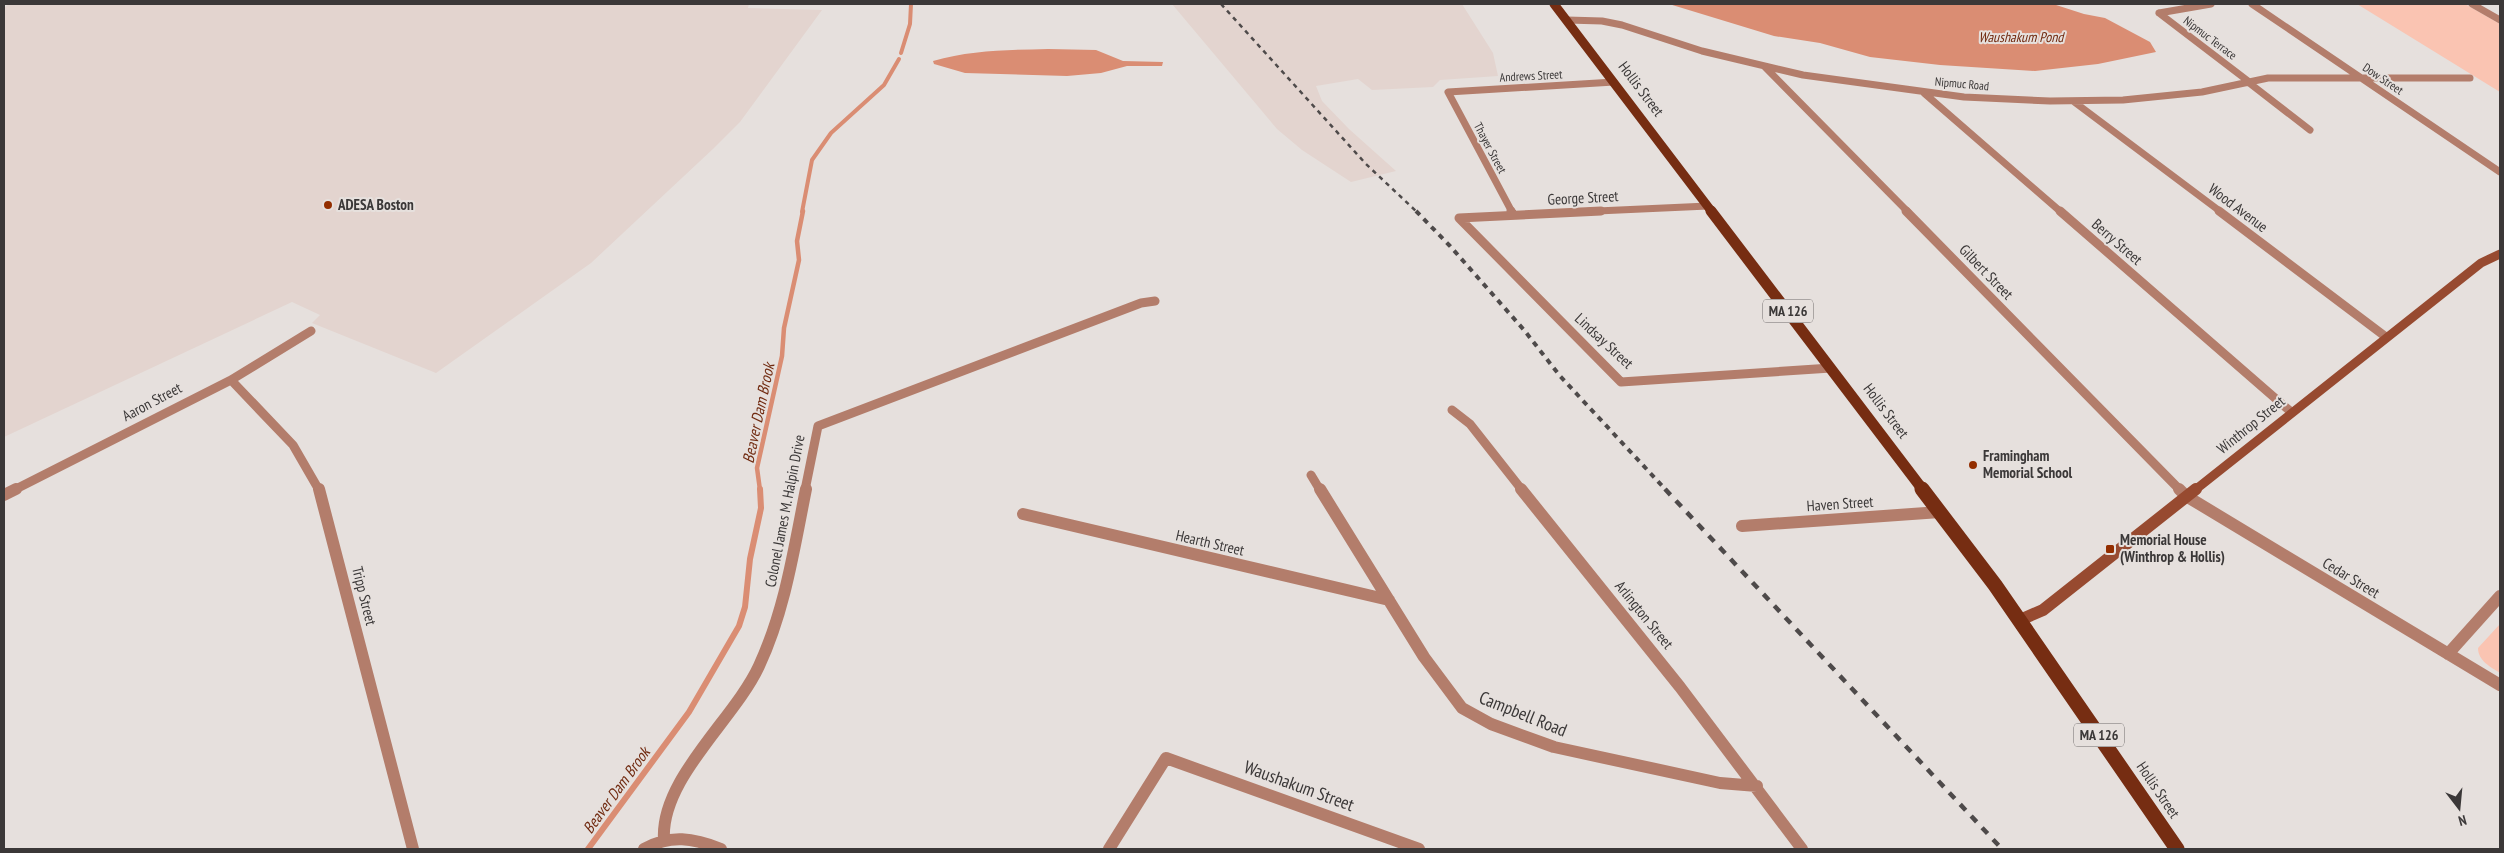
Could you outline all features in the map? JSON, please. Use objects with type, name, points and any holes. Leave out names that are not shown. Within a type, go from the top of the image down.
[{"type":"main road","name":"Hollis Street","points":[[1554,4],[2020,620],[2177,849]]},
{"type":"street","name":"Nipmuc Terrace","points":[[2211,4],[2158,13],[2310,130]]},
{"type":"street","name":"Dow Street","points":[[2252,4],[2500,172]]},
{"type":"street","points":[[2472,4],[2500,20]]},
{"type":"street","name":"Nipmuc Road","points":[[1567,20],[1602,21],[1622,25],[1702,51],[1765,67],[1838,81],[1992,98],[2073,101],[2166,97],[2219,90],[2248,81],[2268,78],[2470,78]]},
{"type":"street","name":"Gilbert Street","points":[[1765,67],[2186,496]]},
{"type":"street","name":"Andrews Street","points":[[1448,92],[1614,82]]},
{"type":"street","name":"Thayer Street","points":[[1448,92],[1513,215]]},
{"type":"street","name":"Berry Street","points":[[1924,92],[2291,412]]},
{"type":"street","name":"Wood Avenue","points":[[2073,101],[2386,337]]},
{"type":"street","name":"George Street","points":[[1459,218],[1708,206]]},
{"type":"street","name":"Lindsay Street","points":[[1459,218],[1621,382],[1831,368]]},
{"type":"street","name":"Winthrop Street","points":[[2020,620],[2042,610],[2481,263],[2500,254]]},
{"type":"street","name":"Colonel James M. Halpin Drive","points":[[664,840],[663,825],[667,808],[676,790],[738,700],[758,668],[770,640],[785,592],[818,426],[1058,336],[1140,303],[1155,301]]},
{"type":"street","name":"Aaron Street","points":[[4,495],[231,380],[311,331]]},
{"type":"street","name":"Tripp Street","points":[[231,380],[293,445],[319,489],[413,849]]},
{"type":"street","name":"Arlington Street","points":[[1452,410],[1470,424],[1669,672],[1757,786],[1802,849]]},
{"type":"street","name":"Campbell Road","points":[[1311,475],[1424,657],[1462,708],[1491,724],[1554,748],[1634,766],[1720,782],[1757,786]]},
{"type":"street","name":"Cedar Street","points":[[2186,496],[2500,685]]},
{"type":"street","name":"Haven Street","points":[[1742,526],[1940,512]]},
{"type":"street","name":"Hearth Street","points":[[1023,514],[1389,600]]},
{"type":"street","points":[[2448,654],[2500,596]]},
{"type":"street","name":"Waushakum Street","points":[[1109,849],[1166,758],[1419,849]]},
{"type":"street","points":[[644,849],[664,840],[692,839],[721,849]]},
{"type":"shaded area","name":"ADESA Boston","points":[[9,4],[749,4],[748,8],[822,10],[740,122],[714,148],[591,263],[436,373],[312,323],[320,315],[292,302],[4,437],[4,8]]},
{"type":"shaded area","points":[[1172,4],[1462,4],[1493,53],[1498,76],[1440,80],[1433,87],[1372,90],[1358,79],[1316,86],[1322,101],[1349,129],[1396,171],[1351,182],[1302,150],[1277,129]]},
{"type":"shaded area","points":[[2357,4],[2465,4],[2500,24],[2500,92]]},
{"type":"shaded area","points":[[2500,624],[2500,673],[2480,657],[2478,648]]},
{"type":"water","name":"Waushakum Pond","points":[[1669,4],[2053,4],[2084,14],[2105,18],[2150,42],[2156,52],[2098,64],[2035,71],[1940,65],[1870,57],[1820,43],[1774,36]]},
{"type":"water","points":[[1004,50],[1096,50],[1123,61],[1163,62],[1162,66],[1127,66],[1101,73],[1067,76],[965,73],[934,64],[933,61],[947,57]]},
{"type":"waterway","name":"Beaver Dam Brook","points":[[901,53],[910,24],[911,4]]},
{"type":"waterway","name":"Beaver Dam Brook","points":[[802,212],[812,160],[831,133],[884,85],[899,59]]},
{"type":"waterway","name":"Beaver Dam Brook","points":[[760,490],[757,468],[782,356],[784,328],[799,260],[797,241],[803,211]]},
{"type":"waterway","name":"Beaver Dam Brook","points":[[588,849],[689,712],[739,626],[745,607],[750,559],[761,508],[760,489]]},
{"type":"railway","points":[[1221,4],[1366,164],[1417,212]]},
{"type":"railway","points":[[1417,212],[1450,246],[1524,330],[1560,376],[1666,490]]},
{"type":"railway","points":[[1665,489],[2002,849]]},
{"type":"place","name":"ADESA Boston","points":[[328,205]]},
{"type":"place","name":"Framingham Memorial School","points":[[1973,465]]},
{"type":"place","name":"Memorial House (Winthrop & Hollis)","points":[[2110,549]]}]
